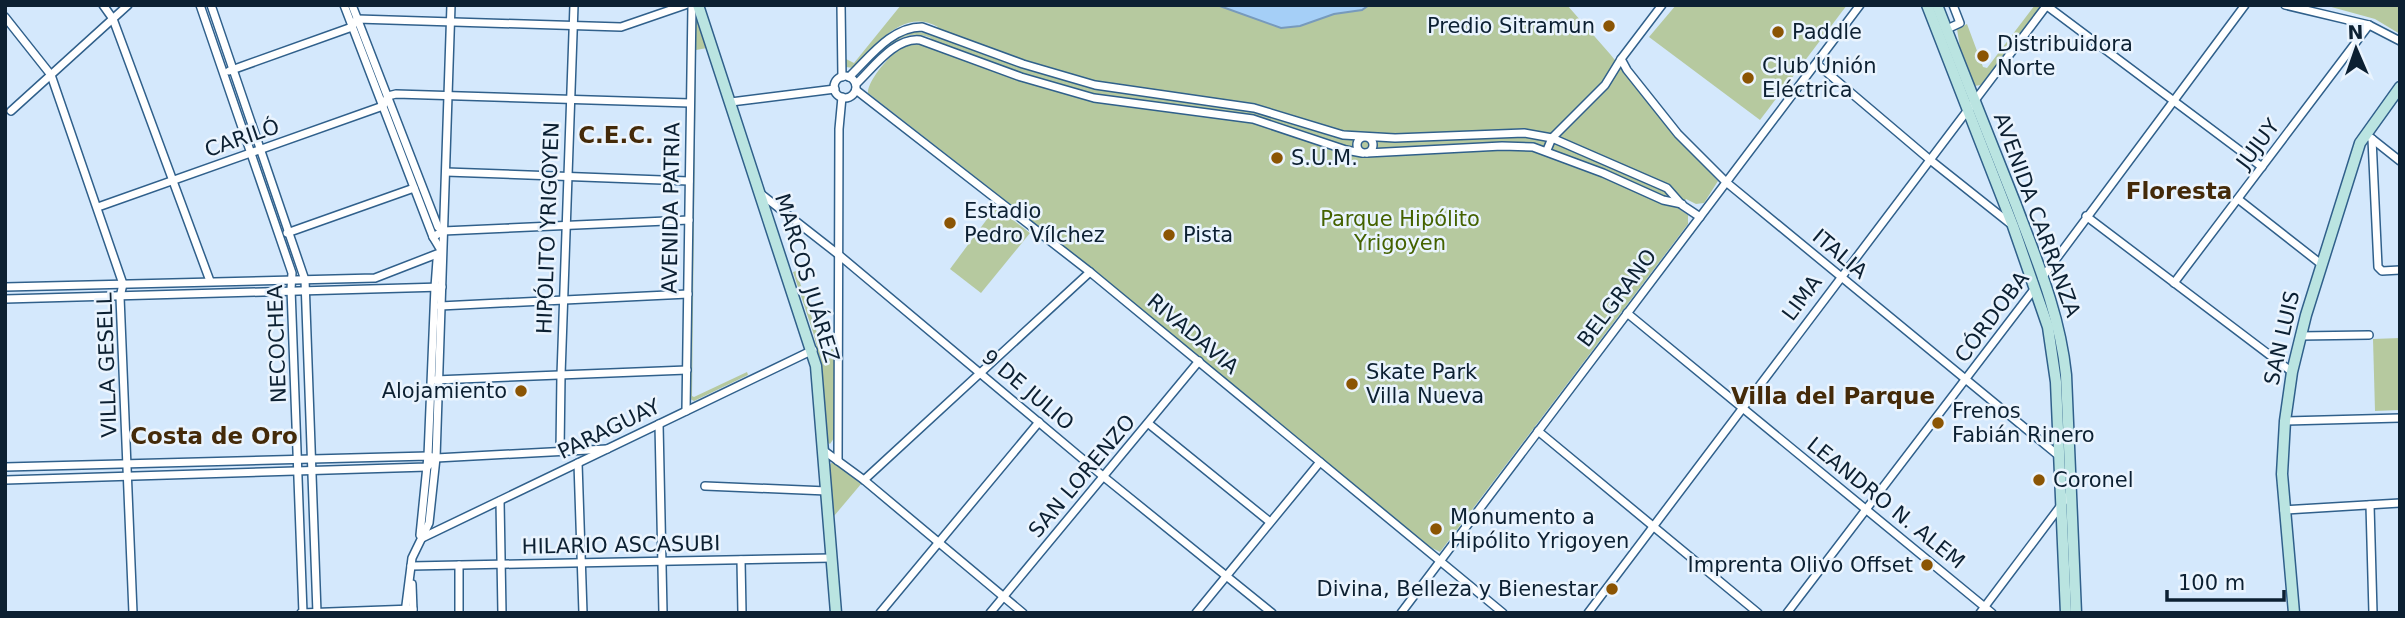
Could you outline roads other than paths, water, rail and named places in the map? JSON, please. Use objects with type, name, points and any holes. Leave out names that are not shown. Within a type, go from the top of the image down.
[{"type":"main road","name":"MARCOS JUÁREZ","points":[[698,5],[813,350],[817,371],[836,613]]},
{"type":"main road","name":"AVENIDA CARRANZA","points":[[1927,5],[2013,226],[2048,327],[2054,356],[2066,613]]},
{"type":"main road","name":"AVENIDA CARRANZA","points":[[1937,5],[2057,320],[2064,355],[2076,613]]},
{"type":"main road","name":"SAN LUIS","points":[[2294,613],[2284,510],[2282,456],[2292,372],[2321,264],[2369,136],[2399,89]]},
{"type":"street","points":[[103,5],[113,19],[210,281]]},
{"type":"street","points":[[11,111],[128,5]]},
{"type":"street","name":"NECOCHEA","points":[[200,5],[292,272],[293,280],[290,284],[302,613]]},
{"type":"street","name":"NECOCHEA","points":[[211,5],[305,280],[317,612]]},
{"type":"street","points":[[344,5],[433,237],[442,251]]},
{"type":"street","points":[[352,5],[390,95],[438,227],[443,231]]},
{"type":"street","points":[[302,613],[409,611],[412,558],[429,523],[439,287],[444,259],[442,251],[452,5]]},
{"type":"street","name":"HIPÓLITO YRIGOYEN","points":[[560,451],[574,5]]},
{"type":"street","points":[[357,19],[621,27],[685,5]]},
{"type":"street","name":"AVENIDA PATRIA","points":[[686,411],[692,5]]},
{"type":"street","points":[[841,5],[845,77],[856,87]]},
{"type":"street","points":[[1546,150],[1552,138],[1605,85],[1662,5]]},
{"type":"street","name":"BELGRANO","points":[[1401,613],[1860,5]]},
{"type":"street","points":[[1947,29],[1960,23],[1953,5]]},
{"type":"street","name":"CÓRDOBA","points":[[1787,613],[1966,381],[2245,5]]},
{"type":"street","points":[[2285,5],[2369,25],[2400,41]]},
{"type":"street","points":[[2047,6],[2262,167]]},
{"type":"street","name":"LIMA","points":[[1588,613],[2047,6]]},
{"type":"street","name":"VILLA GESELL","points":[[5,17],[51,75],[122,284],[120,297],[133,613]]},
{"type":"street","points":[[223,73],[352,27],[357,19]]},
{"type":"street","name":"JUJUY","points":[[2174,283],[2369,25]]},
{"type":"street","points":[[835,89],[837,80],[845,77],[895,34],[905,29],[922,27],[1023,64],[1095,85],[1254,108],[1334,133],[1366,138],[1373,145],[1365,153]]},
{"type":"street","points":[[842,97],[850,96],[899,44],[914,39],[1021,77],[1094,98],[1253,120],[1346,150],[1365,153],[1502,146],[1533,147],[1603,173],[1662,200],[1682,205]]},
{"type":"street","name":"ITALIA","points":[[1621,59],[1678,134],[1726,182],[2059,456]]},
{"type":"street","points":[[1817,64],[1929,159],[2027,236]]},
{"type":"street","name":"RIVADAVIA","points":[[856,87],[1090,272],[1503,613]]},
{"type":"street","points":[[1117,101],[1119,88]]},
{"type":"street","points":[[731,102],[835,89]]},
{"type":"street","points":[[835,89],[842,97],[839,129],[838,461]]},
{"type":"street","points":[[383,106],[390,95]]},
{"type":"street","points":[[390,95],[690,103]]},
{"type":"street","name":"CARILÓ","points":[[97,207],[383,106]]},
{"type":"street","points":[[1365,153],[1357,148],[1361,138],[1501,133],[1524,133],[1552,138],[1667,188],[1682,205],[1700,217]]},
{"type":"street","points":[[2369,136],[2400,161]]},
{"type":"street","points":[[2369,136],[2378,264],[2380,269],[2385,271],[2400,270]]},
{"type":"street","points":[[446,172],[689,181]]},
{"type":"street","points":[[1982,201],[1996,201],[1999,192],[1997,184]]},
{"type":"street","points":[[287,233],[414,188]]},
{"type":"street","name":"9 DE JULIO","points":[[761,194],[839,255],[1104,477],[1272,613]]},
{"type":"street","points":[[2238,199],[2321,264]]},
{"type":"street","points":[[2086,216],[2292,372]]},
{"type":"street","points":[[433,237],[443,231],[689,220]]},
{"type":"street","points":[[5,287],[383,277],[442,251]]},
{"type":"street","points":[[864,480],[1090,272]]},
{"type":"street","points":[[5,299],[439,287]]},
{"type":"street","points":[[438,306],[688,295]]},
{"type":"street","name":"LEANDRO N. ALEM","points":[[1627,313],[1866,508],[1983,610],[1992,613]]},
{"type":"street","points":[[2301,336],[2369,335]]},
{"type":"street","name":"PARAGUAY","points":[[420,539],[813,350]]},
{"type":"street","name":"SAN LORENZO","points":[[990,613],[1199,361]]},
{"type":"street","points":[[435,380],[687,370]]},
{"type":"street","points":[[2285,421],[2400,418]]},
{"type":"street","points":[[880,613],[1039,422]]},
{"type":"street","points":[[659,424],[663,613]]},
{"type":"street","points":[[1149,424],[1270,522]]},
{"type":"street","points":[[1538,431],[1758,613]]},
{"type":"street","points":[[5,467],[432,457],[607,449]]},
{"type":"street","points":[[823,450],[864,480],[1023,613]]},
{"type":"street","points":[[420,539],[427,467],[432,457]]},
{"type":"street","points":[[1196,613],[1320,462]]},
{"type":"street","points":[[578,463],[583,613]]},
{"type":"street","points":[[5,480],[427,467]]},
{"type":"street","points":[[705,486],[827,491]]},
{"type":"street","points":[[1983,610],[2071,492]]},
{"type":"street","points":[[500,500],[502,613]]},
{"type":"street","points":[[2284,510],[2400,503]]},
{"type":"street","points":[[2370,505],[2373,613]]},
{"type":"street","name":"HILARIO ASCASUBI","points":[[411,566],[832,558]]},
{"type":"street","points":[[741,560],[742,613]]},
{"type":"street","points":[[459,565],[460,613]]},
{"type":"water","points":[[1217,5],[1369,5],[1362,10],[1334,14],[1300,26],[1281,28]]},
{"type":"place","name":"Predio Sitramun","points":[[1609,26]]},
{"type":"place","name":"Paddle","points":[[1778,32]]},
{"type":"place","name":"Distribuidora Norte","points":[[1983,56]]},
{"type":"place","name":"Club Unión Eléctrica","points":[[1748,78]]},
{"type":"place","name":"S.U.M.","points":[[1277,158]]},
{"type":"place","name":"Estadio Pedro Vílchez","points":[[950,223]]},
{"type":"place","name":"Pista","points":[[1169,235]]},
{"type":"place","name":"Skate Park Villa Nueva","points":[[1352,384]]},
{"type":"place","name":"Alojamiento","points":[[521,391]]},
{"type":"place","name":"Frenos Fabián Rinero","points":[[1938,423]]},
{"type":"place","name":"Coronel","points":[[2039,480]]},
{"type":"place","name":"Monumento a Hipólito Yrigoyen","points":[[1436,529]]},
{"type":"place","name":"Imprenta Olivo Offset","points":[[1927,565]]},
{"type":"place","name":"Divina, Belleza y Bienestar","points":[[1612,589]]},
{"type":"district","name":"C.E.C.","points":[[616,135]]},
{"type":"district","name":"Floresta","points":[[2179,191]]},
{"type":"district","name":"Villa del Parque","points":[[1833,396]]},
{"type":"district","name":"Costa de Oro","points":[[214,436]]},
{"type":"park label","name":"Parque Hipólito Yrigoyen","points":[[1400,231]]}]
